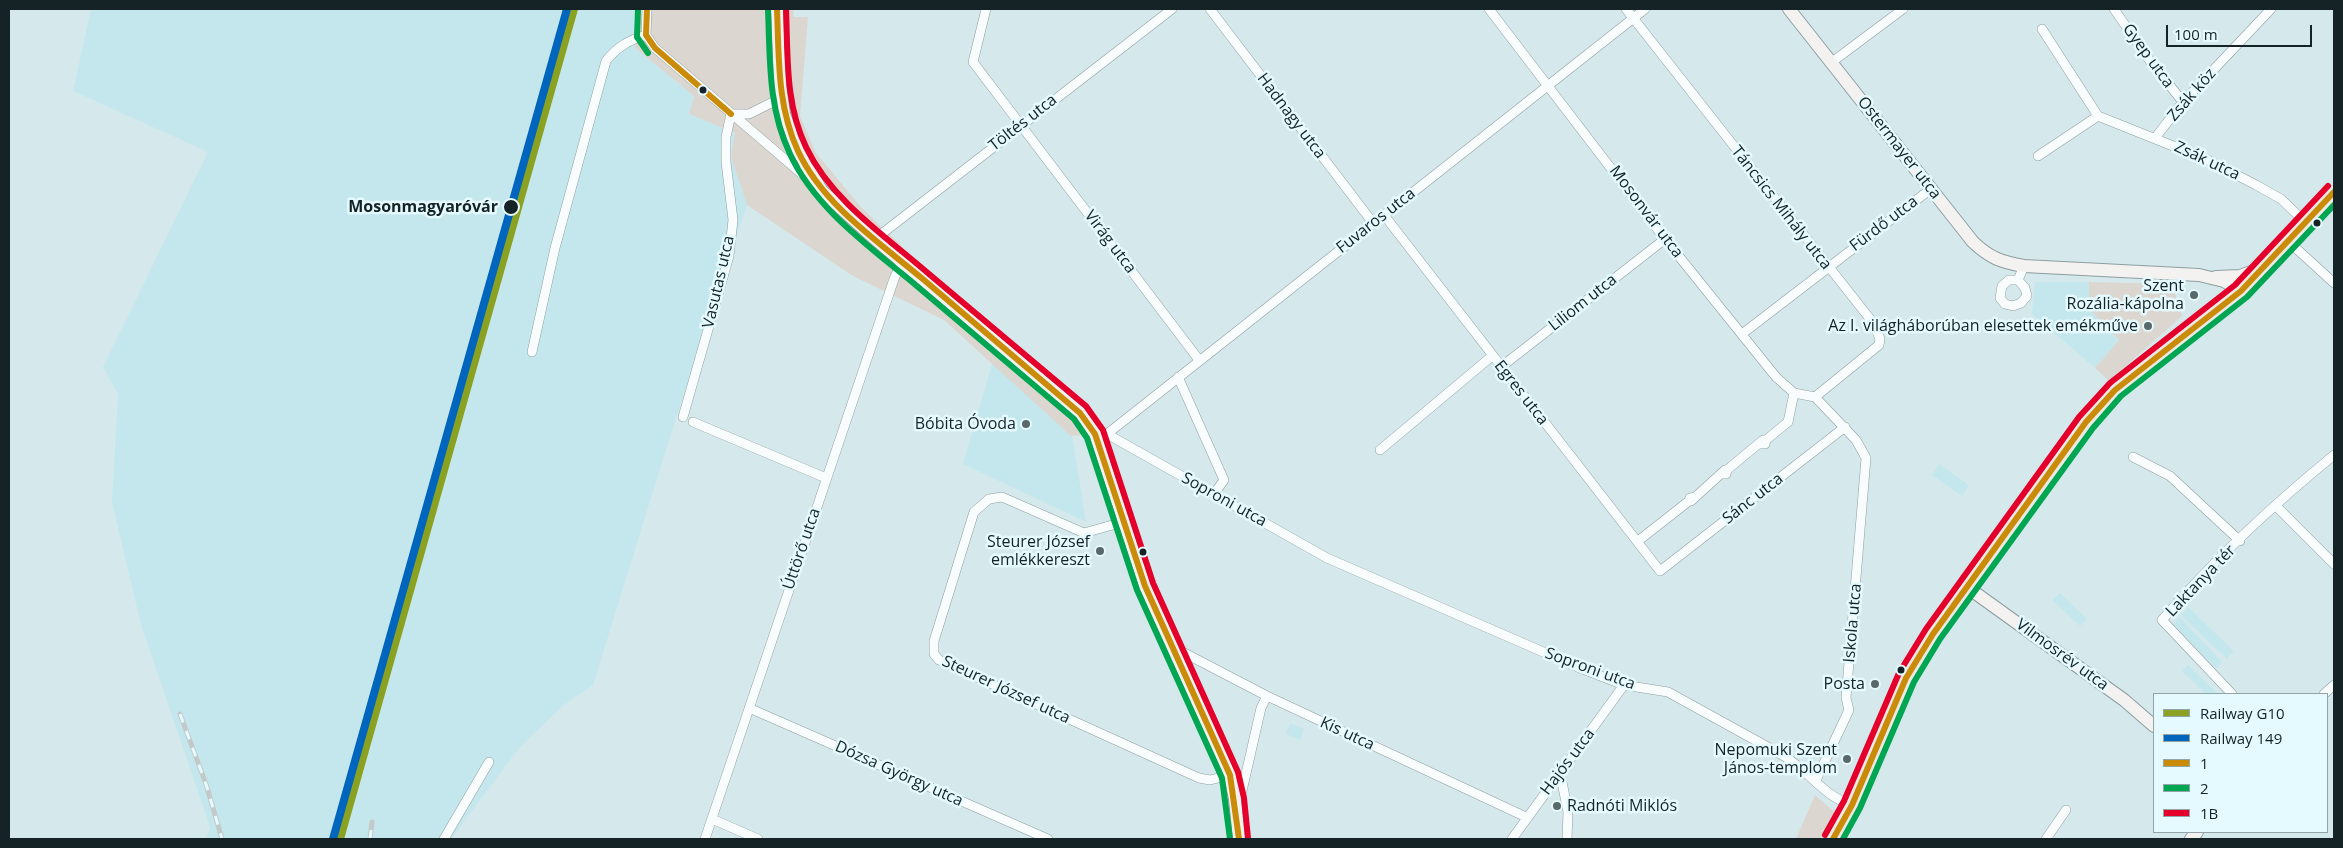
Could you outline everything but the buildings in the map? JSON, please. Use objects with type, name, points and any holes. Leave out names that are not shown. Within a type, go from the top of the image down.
[{"type":"main road","points":[[1834,839],[1852,805],[1906,678],[2054,464],[2086,422],[2115,390],[2241,291],[2334,192]]},
{"type":"street","points":[[647,9],[646,35],[655,48],[822,191]]},
{"type":"street","name":"Soproni utca","points":[[777,9],[781,98],[791,135],[822,191],[875,239],[1080,413],[1101,434],[1336,562],[1537,650],[1624,685],[1668,692],[1799,765],[1837,800],[1852,805]]},
{"type":"street","name":"Virág utca","points":[[986,9],[973,62],[1199,360]]},
{"type":"street","name":"Töltés utca","points":[[875,239],[1020,124],[1172,9]]},
{"type":"street","name":"Hadnagy utca","points":[[1210,9],[1373,223]]},
{"type":"street","name":"Mosonvár utca","points":[[1490,9],[1550,85],[1665,239],[1776,377],[1794,393]]},
{"type":"street","name":"Táncsics Mihály utca","points":[[1626,9],[1828,268],[1874,324],[1880,339],[1879,345],[1815,397]]},
{"type":"street","name":"Fuvaros utca","points":[[1101,434],[1178,377],[1645,9]]},
{"type":"street","name":"Ostermayer utca","points":[[1790,9],[1973,242],[1988,256],[2024,266],[2199,275],[2209,278]]},
{"type":"street","points":[[1832,62],[1903,9]]},
{"type":"street","name":"Gyep utca","points":[[2114,9],[2150,61],[2183,102]]},
{"type":"street","name":"Zsák köz","points":[[2155,138],[2183,102],[2271,9]]},
{"type":"street","points":[[2038,156],[2098,116],[2042,29]]},
{"type":"street","points":[[532,352],[555,248],[606,61],[615,50],[632,40],[646,35]]},
{"type":"street","points":[[731,114],[749,114],[781,98]]},
{"type":"street","name":"Vasutas utca","points":[[683,417],[729,256],[732,220],[726,162],[726,137],[731,114]]},
{"type":"street","name":"Zsák utca","points":[[2098,116],[2208,160],[2281,199],[2306,223]]},
{"type":"street","name":"Fürdő utca","points":[[1742,334],[1932,188]]},
{"type":"street","name":"Egres utca","points":[[1384,215],[1660,571]]},
{"type":"street","name":"Liliom utca","points":[[1501,368],[1665,239]]},
{"type":"street","points":[[2288,241],[2334,283]]},
{"type":"street","name":"Úttörő utca","points":[[706,839],[826,478],[894,279],[902,261]]},
{"type":"street","points":[[2018,280],[2024,266]]},
{"type":"street","points":[[2209,278],[2240,276],[2265,267]]},
{"type":"street","points":[[2209,278],[2224,282],[2241,291]]},
{"type":"street","points":[[2009,280],[2018,280],[2025,288],[2027,296],[2013,306],[2005,304],[2000,298],[2002,286],[2009,280]]},
{"type":"street","points":[[1380,450],[1492,356]]},
{"type":"street","points":[[1178,377],[1224,480],[1214,494]]},
{"type":"street","points":[[1638,541],[1788,422],[1794,393],[1815,397]]},
{"type":"street","name":"Iskola utca","points":[[1815,397],[1856,440],[1866,458],[1846,698],[1848,710],[1816,780]]},
{"type":"street","points":[[694,422],[826,478]]},
{"type":"street","name":"Sánc utca","points":[[1660,571],[1845,427]]},
{"type":"street","points":[[1101,434],[1123,522],[1145,586],[1170,646],[1230,775],[1235,799],[1239,839]]},
{"type":"street","name":"Laktanya tér","points":[[2231,693],[2162,620],[2276,506],[2334,455]]},
{"type":"street","points":[[2133,457],[2170,476],[2240,541]]},
{"type":"street","name":"Steurer József utca","points":[[1123,522],[1084,533],[1002,497],[989,499],[974,512],[934,641],[934,654],[939,660],[1199,778],[1210,780],[1230,775]]},
{"type":"street","points":[[2276,506],[2334,564]]},
{"type":"street","name":"Vilmosrév utca","points":[[1968,587],[2124,700],[2153,725]]},
{"type":"street","name":"Kis utca","points":[[1170,646],[1268,696],[1526,817]]},
{"type":"street","name":"Hajós utca","points":[[1512,839],[1526,817],[1624,685]]},
{"type":"street","points":[[1235,799],[1242,791],[1261,708],[1268,696]]},
{"type":"street","name":"Dózsa György utca","points":[[749,708],[1048,839]]},
{"type":"street","points":[[444,839],[489,762]]},
{"type":"street","points":[[1560,772],[1568,812],[1567,839]]},
{"type":"street","points":[[2046,839],[2066,810]]},
{"type":"street","points":[[712,819],[758,839]]},
{"type":"shaded area","points":[[91,9],[641,9],[636,49],[694,96],[689,114],[735,133],[731,157],[747,205],[674,424],[593,685],[564,705],[520,747],[451,839],[206,839],[210,827],[141,625],[112,502],[118,394],[103,367],[208,152],[73,91]]},
{"type":"shaded area","points":[[641,9],[793,9],[794,17],[808,17],[800,116],[816,153],[861,207],[932,275],[1061,383],[1097,417],[1095,434],[1071,436],[944,320],[853,276],[747,205],[731,157],[735,133],[689,114],[694,96],[635,48]]},
{"type":"shaded area","points":[[2035,282],[2089,282],[2089,309],[2119,340],[2095,368],[2032,314]]},
{"type":"shaded area","points":[[2089,282],[2172,284],[2182,316],[2109,381],[2095,368],[2119,340],[2089,309]]},
{"type":"shaded area","points":[[993,360],[1070,423],[1086,522],[963,464]]},
{"type":"shaded area","points":[[1939,464],[1969,485],[1962,496],[1932,475]]},
{"type":"shaded area","points":[[2060,593],[2087,619],[2080,626],[2052,600]]},
{"type":"shaded area","points":[[2188,607],[2234,651],[2227,659],[2181,615]]},
{"type":"shaded area","points":[[2180,617],[2222,662],[2216,669],[2173,624]]},
{"type":"shaded area","points":[[2188,665],[2217,693],[2205,693],[2182,671]]},
{"type":"shaded area","points":[[1290,723],[1304,729],[1300,740],[1286,734]]},
{"type":"shaded area","points":[[1815,795],[1839,816],[1824,839],[1796,839]]},
{"type":"railway","points":[[180,714],[206,784],[222,839]]},
{"type":"railway","points":[[370,839],[372,822]]},
{"type":"rail line","name":"149","points":[[333,839],[567,9]]},
{"type":"rail line","name":"G10","points":[[340,839],[574,9]]},
{"type":"transit line","name":"2","points":[[638,9],[637,37],[648,53]]},
{"type":"transit line","name":"1","points":[[647,9],[646,35],[655,48],[731,114]]},
{"type":"transit line","name":"2","points":[[768,9],[770,65],[778,119],[790,154],[814,193],[864,243],[1074,419],[1087,438],[1137,590],[1222,778],[1230,839]]},
{"type":"transit line","name":"1","points":[[777,9],[780,81],[786,117],[798,151],[822,189],[837,206],[871,237],[1080,413],[1095,434],[1145,586],[1230,775],[1239,839]]},
{"type":"transit line","name":"1B","points":[[786,9],[789,79],[794,113],[806,147],[830,184],[877,231],[1086,406],[1103,430],[1153,583],[1238,772],[1244,798],[1248,838]]},
{"type":"transit line","name":"1B","points":[[1825,835],[1844,801],[1899,673],[1926,629],[2079,417],[2110,383],[2235,285],[2328,186]]},
{"type":"transit line","name":"1","points":[[1833,839],[1852,805],[1906,678],[1933,634],[2086,422],[2115,390],[2241,291],[2334,192]]},
{"type":"transit line","name":"2","points":[[1843,839],[1860,808],[1914,682],[1940,639],[2093,428],[2121,396],[2247,297],[2334,205]]},
{"type":"place","name":"Mosonmagyaróvár","points":[[511,207]]},
{"type":"place","name":"Szent Rozália-kápolna","points":[[2194,295]]},
{"type":"place","name":"Az I. világháborúban elesettek emékműve","points":[[2148,326]]},
{"type":"place","name":"Bóbita Óvoda","points":[[1026,424]]},
{"type":"place","name":"Steurer József emlékkereszt","points":[[1100,551]]},
{"type":"place","name":"Posta","points":[[1875,684]]},
{"type":"place","name":"Nepomuki Szent János-templom","points":[[1847,759]]},
{"type":"place","name":"Radnóti Miklós","points":[[1557,806]]}]
